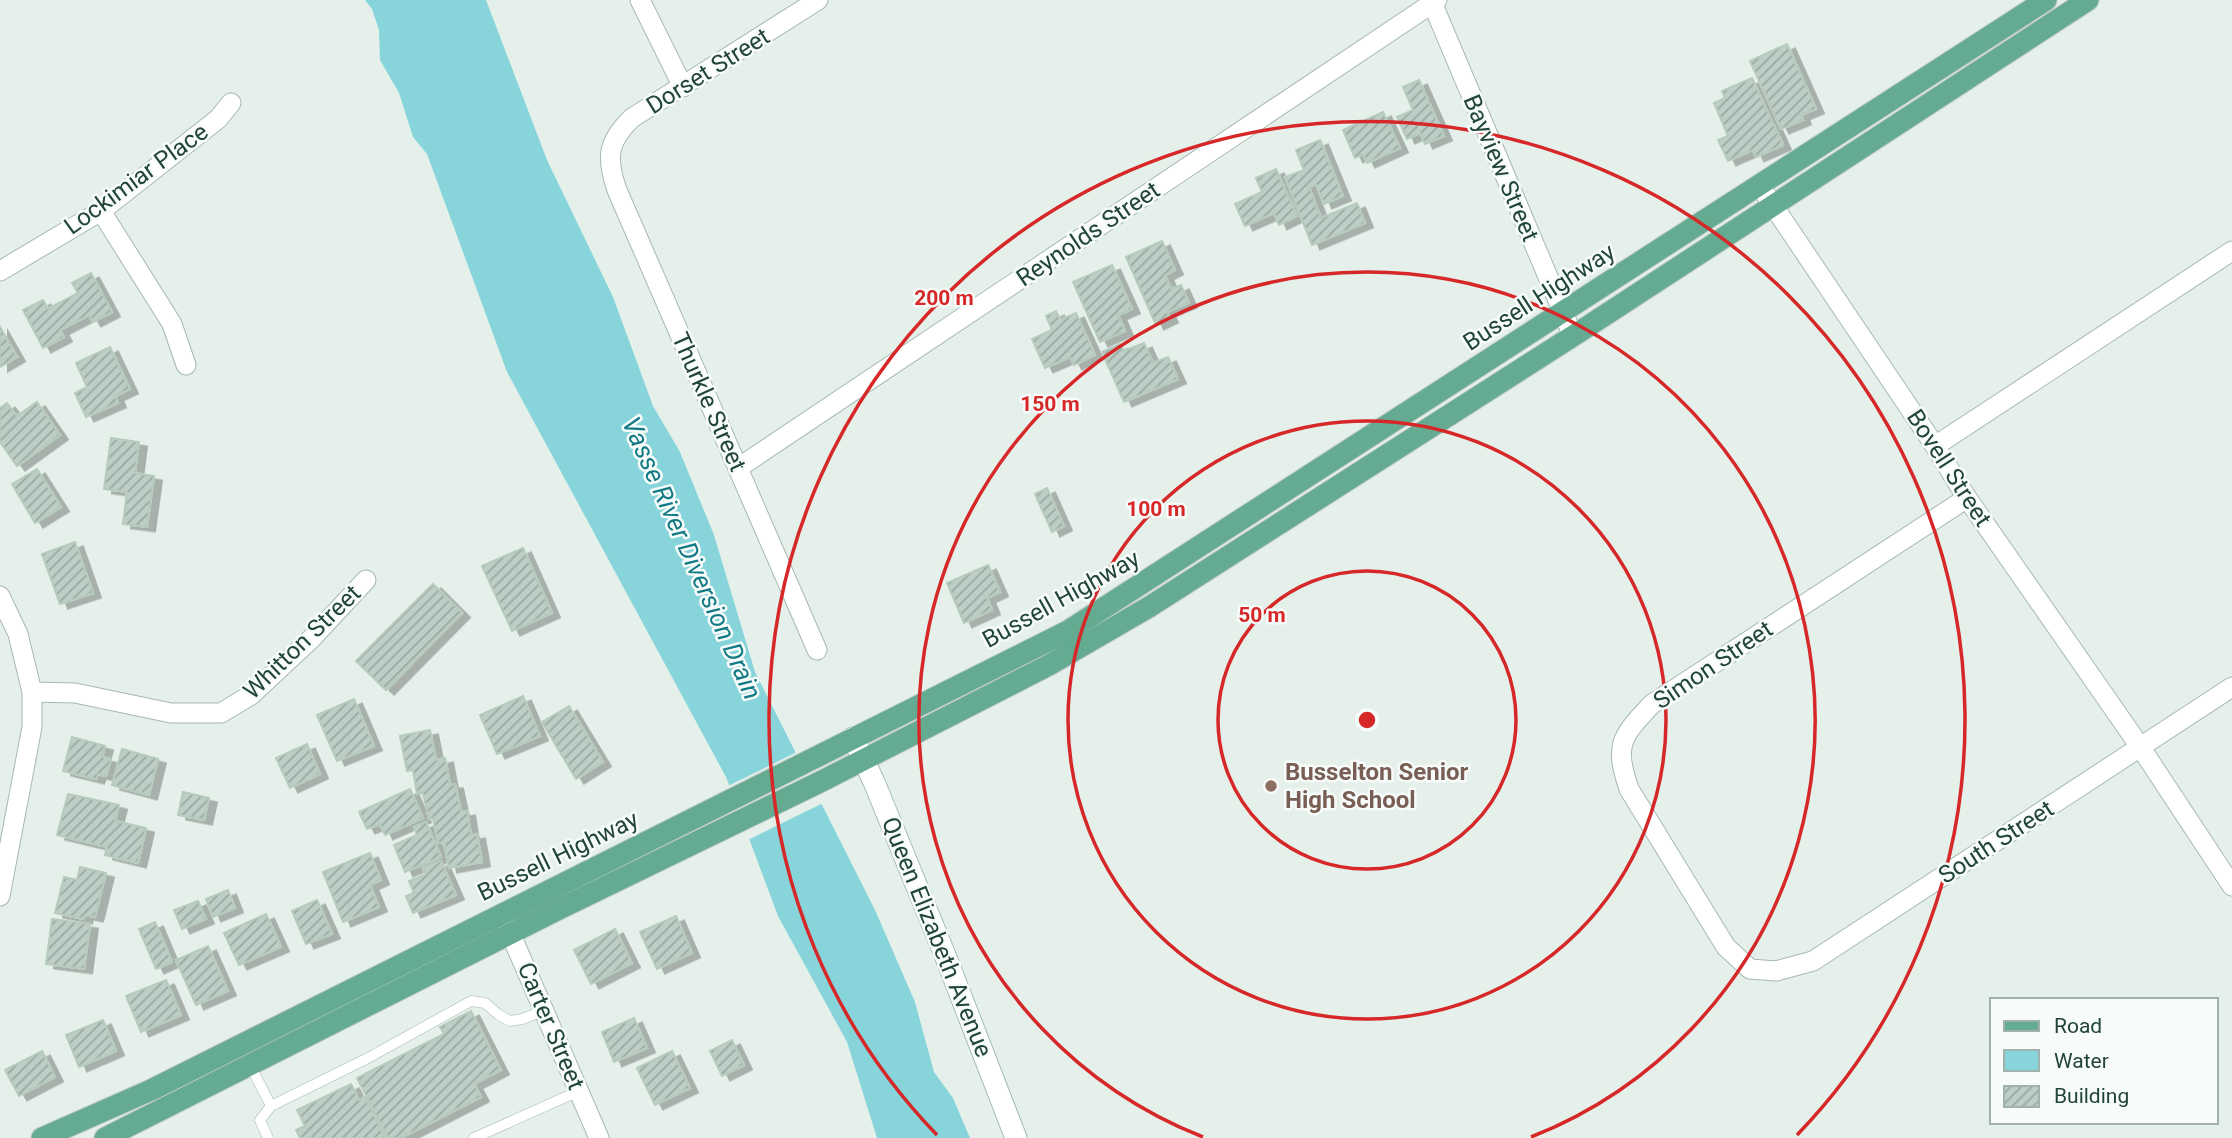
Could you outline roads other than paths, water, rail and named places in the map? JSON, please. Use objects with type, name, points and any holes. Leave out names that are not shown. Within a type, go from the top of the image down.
[{"type":"main road","name":"Bussell Highway","points":[[43,1138],[151,1090],[1068,631],[2046,0]]},
{"type":"main road","name":"Bussell Highway","points":[[105,1138],[511,933],[820,782],[1049,664],[1149,607],[1573,336],[2088,0]]},
{"type":"street","points":[[640,0],[683,87]]},
{"type":"street","name":"Dorset Street","points":[[609,152],[632,118],[683,87],[798,6],[818,0]]},
{"type":"street","name":"Bayview Street","points":[[1434,1],[1573,336]]},
{"type":"street","name":"Reynolds Street","points":[[738,468],[1434,1]]},
{"type":"street","name":"Lockimiar Place","points":[[0,271],[101,211],[218,119],[231,103]]},
{"type":"street","name":"Thurkle Street","points":[[609,152],[609,164],[617,190],[817,650]]},
{"type":"street","name":"Bovell Street","points":[[1760,186],[1967,498],[2141,748],[2232,886]]},
{"type":"street","points":[[101,211],[172,324],[186,365]]},
{"type":"street","points":[[1935,446],[2232,251]]},
{"type":"street","name":"Simon Street","points":[[1751,968],[1726,947],[1629,789],[1620,762],[1626,732],[1652,704],[1967,498]]},
{"type":"street","name":"Whitton Street","points":[[32,692],[75,693],[171,713],[220,713],[251,695],[311,639],[366,580]]},
{"type":"street","points":[[0,596],[18,634],[32,692],[32,727],[0,896]]},
{"type":"street","name":"South Street","points":[[1751,968],[1776,971],[1813,961],[2232,687]]},
{"type":"street","name":"Queen Elizabeth Avenue","points":[[853,738],[960,993],[1016,1138]]},
{"type":"street","name":"Carter Street","points":[[501,914],[599,1138]]},
{"type":"lane","points":[[268,1138],[260,1120],[271,1106],[368,1058],[471,1001],[485,1003],[510,1021],[543,1011]]},
{"type":"lane","points":[[250,1065],[271,1106]]},
{"type":"lane","points":[[474,1138],[579,1091]]},
{"type":"water","name":"Vasse River Diversion Drain","points":[[365,0],[486,0],[547,160],[613,297],[653,406],[680,452],[714,535],[755,672],[875,910],[915,1002],[934,1072],[953,1098],[970,1138],[877,1138],[847,1042],[778,916],[726,777],[507,372],[427,154],[413,137],[399,93],[380,60],[379,30],[372,9]]},
{"type":"place","name":"Busselton Senior High School","points":[[1271,786]]}]
